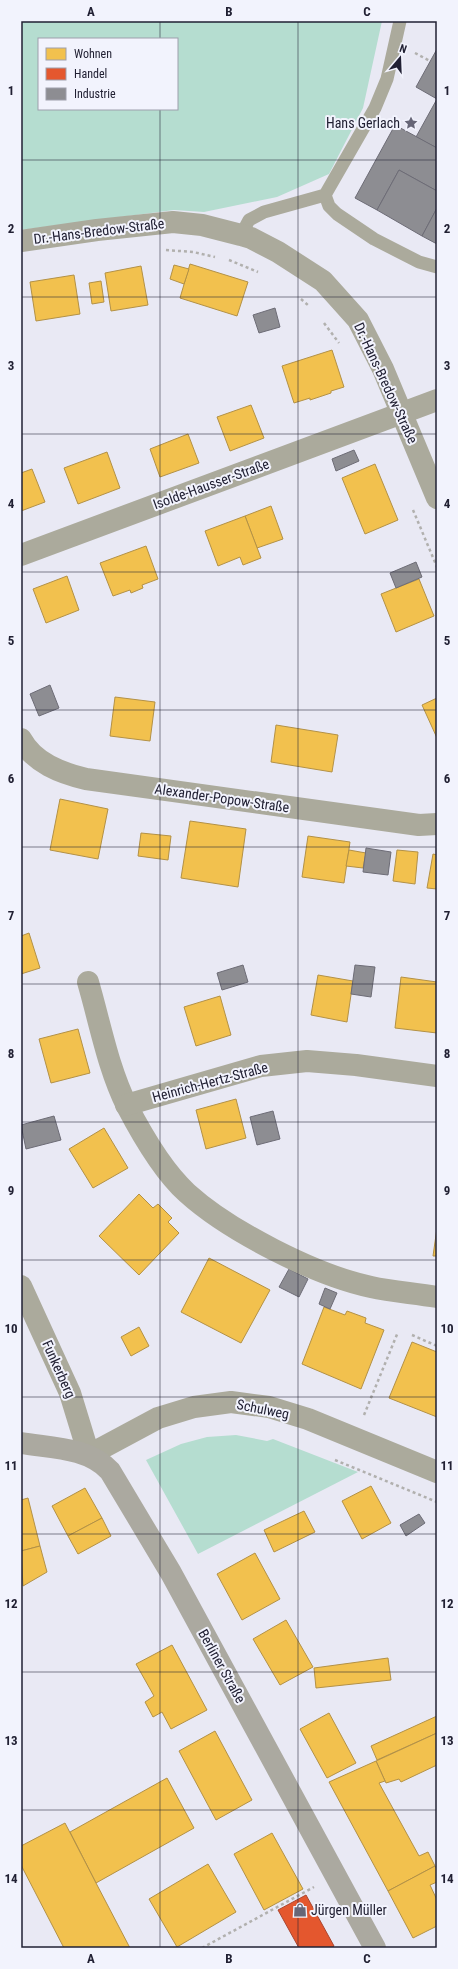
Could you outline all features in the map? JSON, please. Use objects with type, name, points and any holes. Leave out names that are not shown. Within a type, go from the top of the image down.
[{"type":"street","name":"Dr.-Hans-Bredow-Straße","points":[[21,241],[97,230],[173,222],[202,225],[241,235],[278,252],[323,281],[358,320],[383,369],[437,498]]},
{"type":"street","name":"Isolde-Hausser-Straße","points":[[21,555],[437,400]]},
{"type":"street","name":"Alexander-Popow-Straße","points":[[21,739],[25,746],[40,760],[61,773],[86,779],[419,825],[437,824]]},
{"type":"street","points":[[88,982],[113,1069],[126,1105],[153,1152],[186,1192],[233,1226],[278,1252],[328,1274],[371,1287],[437,1296]]},
{"type":"street","name":"Heinrich-Hertz-Straße","points":[[126,1105],[261,1066],[307,1061],[356,1065],[437,1076]]},
{"type":"street","name":"Funkerberg","points":[[21,1286],[70,1393],[89,1455]]},
{"type":"street","name":"Schulweg","points":[[89,1455],[158,1418],[194,1407],[231,1402],[269,1407],[308,1419],[437,1472]]},
{"type":"street","name":"Berliner Straße","points":[[21,1443],[89,1455],[102,1462],[110,1471],[136,1512],[375,1948]]},
{"type":"lane","points":[[400,21],[387,79],[378,100],[326,195],[329,206],[336,214],[374,239],[419,262],[437,267]]},
{"type":"lane","points":[[241,235],[249,220],[264,212],[326,195]]},
{"type":"path","points":[[163,250],[192,252],[228,260],[262,274]]},
{"type":"path","points":[[300,298],[311,308]]},
{"type":"path","points":[[321,320],[340,344]]},
{"type":"path","points":[[413,509],[437,567]]},
{"type":"path","points":[[368,1406],[398,1332]]},
{"type":"path","points":[[412,1335],[437,1346]]},
{"type":"path","points":[[328,1457],[437,1502]]},
{"type":"path","points":[[202,1948],[310,1889]]},
{"type":"green space","points":[[21,21],[382,21],[363,108],[329,174],[277,197],[204,212],[174,210],[21,230]]},
{"type":"green space","points":[[236,1435],[267,1441],[273,1439],[358,1472],[198,1554],[146,1460],[181,1444],[207,1437]]},
{"type":"building: Wohnen","points":[[190,264],[248,282],[237,316],[180,298]]},
{"type":"building: Wohnen","points":[[174,265],[189,269],[184,284],[170,279]]},
{"type":"building: Wohnen","points":[[141,266],[148,305],[111,311],[105,273]]},
{"type":"building: Wohnen","points":[[74,275],[80,314],[36,321],[30,282]]},
{"type":"building: Wohnen","points":[[101,281],[104,302],[92,304],[89,283]]},
{"type":"building: Wohnen","points":[[332,350],[344,387],[310,400],[310,398],[294,403],[282,366]]},
{"type":"building: Wohnen","points":[[251,405],[264,438],[230,451],[217,417]]},
{"type":"building: Wohnen","points":[[188,434],[199,463],[160,477],[150,449]]},
{"type":"building: Wohnen","points":[[107,452],[120,488],[78,504],[64,468]]},
{"type":"building: Wohnen","points":[[375,464],[398,520],[365,534],[342,478]]},
{"type":"building: Wohnen","points":[[32,469],[45,502],[21,511],[21,473]]},
{"type":"building: Wohnen","points":[[271,506],[283,539],[257,548],[245,516]]},
{"type":"building: Wohnen","points":[[245,516],[261,558],[243,565],[240,557],[218,566],[205,531]]},
{"type":"building: Wohnen","points":[[146,546],[158,579],[142,585],[143,588],[131,593],[130,590],[113,596],[100,563]]},
{"type":"building: Wohnen","points":[[67,576],[79,610],[46,623],[33,589]]},
{"type":"building: Wohnen","points":[[419,579],[434,616],[396,632],[381,594]]},
{"type":"building: Wohnen","points":[[115,697],[155,702],[150,741],[110,736]]},
{"type":"building: Wohnen","points":[[437,698],[437,738],[422,705]]},
{"type":"building: Wohnen","points":[[276,725],[338,735],[332,772],[271,762]]},
{"type":"building: Wohnen","points":[[60,799],[108,809],[98,859],[50,850]]},
{"type":"building: Wohnen","points":[[190,821],[246,829],[238,887],[181,878]]},
{"type":"building: Wohnen","points":[[141,833],[171,836],[168,860],[138,856]]},
{"type":"building: Wohnen","points":[[308,836],[350,842],[344,883],[302,877]]},
{"type":"building: Wohnen","points":[[349,850],[366,853],[363,868],[346,866]]},
{"type":"building: Wohnen","points":[[397,850],[418,852],[415,884],[393,881]]},
{"type":"building: Wohnen","points":[[433,854],[437,855],[437,889],[427,888]]},
{"type":"building: Wohnen","points":[[29,933],[40,968],[21,974],[21,936]]},
{"type":"building: Wohnen","points":[[318,975],[353,981],[347,1022],[311,1015]]},
{"type":"building: Wohnen","points":[[401,977],[437,982],[437,1033],[395,1028]]},
{"type":"building: Wohnen","points":[[220,996],[231,1035],[196,1046],[184,1007]]},
{"type":"building: Wohnen","points":[[78,1029],[90,1073],[51,1083],[39,1039]]},
{"type":"building: Wohnen","points":[[236,1099],[246,1138],[206,1149],[196,1110]]},
{"type":"building: Wohnen","points":[[104,1128],[128,1168],[93,1188],[69,1149]]},
{"type":"building: Wohnen","points":[[139,1194],[153,1208],[158,1204],[172,1218],[168,1222],[179,1233],[139,1275],[99,1236]]},
{"type":"building: Wohnen","points":[[437,1228],[437,1256],[433,1256]]},
{"type":"building: Wohnen","points":[[209,1258],[270,1290],[241,1343],[181,1312]]},
{"type":"building: Wohnen","points":[[324,1307],[345,1315],[347,1311],[366,1318],[365,1323],[384,1330],[361,1389],[302,1364]]},
{"type":"building: Wohnen","points":[[139,1327],[149,1346],[131,1356],[121,1337]]},
{"type":"building: Wohnen","points":[[412,1342],[437,1352],[437,1417],[389,1398]]},
{"type":"building: Wohnen","points":[[371,1486],[391,1523],[362,1539],[342,1501]]},
{"type":"building: Wohnen","points":[[85,1488],[102,1518],[68,1536],[52,1506]]},
{"type":"building: Wohnen","points":[[28,1498],[40,1546],[21,1551],[21,1500]]},
{"type":"building: Wohnen","points":[[304,1511],[315,1532],[274,1552],[264,1530]]},
{"type":"building: Wohnen","points":[[102,1518],[111,1536],[78,1554],[68,1536]]},
{"type":"building: Wohnen","points":[[40,1546],[47,1572],[23,1586],[21,1551]]},
{"type":"building: Wohnen","points":[[255,1553],[280,1599],[242,1620],[217,1574]]},
{"type":"building: Wohnen","points":[[286,1620],[313,1667],[280,1685],[253,1639]]},
{"type":"building: Wohnen","points":[[172,1645],[207,1710],[171,1729],[162,1712],[153,1717],[145,1702],[154,1696],[136,1664]]},
{"type":"building: Wohnen","points":[[388,1658],[391,1680],[316,1688],[314,1668]]},
{"type":"building: Wohnen","points":[[329,1713],[356,1763],[327,1778],[300,1729]]},
{"type":"building: Wohnen","points":[[437,1716],[437,1733],[377,1760],[371,1746]]},
{"type":"building: Wohnen","points":[[215,1731],[252,1800],[216,1820],[179,1751]]},
{"type":"building: Wohnen","points":[[437,1733],[437,1765],[401,1782],[399,1779],[386,1783],[376,1761]]},
{"type":"building: Wohnen","points":[[376,1761],[385,1781],[379,1783],[419,1856],[428,1852],[435,1866],[388,1891],[329,1782]]},
{"type":"building: Wohnen","points":[[167,1778],[194,1828],[96,1883],[70,1832]]},
{"type":"building: Wohnen","points":[[65,1823],[130,1948],[64,1948],[21,1865],[21,1846]]},
{"type":"building: Wohnen","points":[[272,1833],[303,1889],[264,1910],[234,1854]]},
{"type":"building: Wohnen","points":[[208,1864],[236,1912],[177,1947],[149,1899]]},
{"type":"building: Wohnen","points":[[435,1866],[437,1869],[437,1882],[430,1885],[437,1900],[437,1926],[413,1938],[388,1891]]},
{"type":"building: Handel","points":[[306,1895],[334,1946],[331,1948],[299,1948],[278,1910]]},
{"type":"building: Industrie","points":[[437,49],[437,99],[416,87]]},
{"type":"building: Industrie","points":[[437,99],[437,148],[416,137]]},
{"type":"building: Industrie","points":[[395,125],[437,148],[437,191],[399,170],[377,210],[355,198]]},
{"type":"building: Industrie","points":[[399,170],[437,191],[437,208],[422,236],[377,210]]},
{"type":"building: Industrie","points":[[437,208],[437,244],[422,236]]},
{"type":"building: Industrie","points":[[275,308],[280,327],[259,333],[253,315]]},
{"type":"building: Industrie","points":[[354,450],[359,461],[336,471],[332,459]]},
{"type":"building: Industrie","points":[[416,562],[422,577],[396,588],[390,573]]},
{"type":"building: Industrie","points":[[50,685],[59,708],[39,716],[30,694]]},
{"type":"building: Industrie","points":[[366,848],[391,852],[388,875],[363,872]]},
{"type":"building: Industrie","points":[[243,965],[248,982],[222,990],[217,973]]},
{"type":"building: Industrie","points":[[355,965],[375,967],[371,997],[351,994]]},
{"type":"building: Industrie","points":[[273,1111],[280,1139],[257,1145],[250,1117]]},
{"type":"building: Industrie","points":[[54,1116],[61,1140],[26,1149],[21,1125]]},
{"type":"building: Industrie","points":[[289,1269],[308,1279],[299,1297],[279,1287]]},
{"type":"building: Industrie","points":[[325,1288],[337,1293],[330,1309],[319,1304]]},
{"type":"building: Industrie","points":[[419,1514],[425,1523],[406,1536],[400,1525]]},
{"type":"place","name":"Hans Gerlach","points":[[411,123]]},
{"type":"place","name":"Jürgen Müller","points":[[300,1910]]}]
